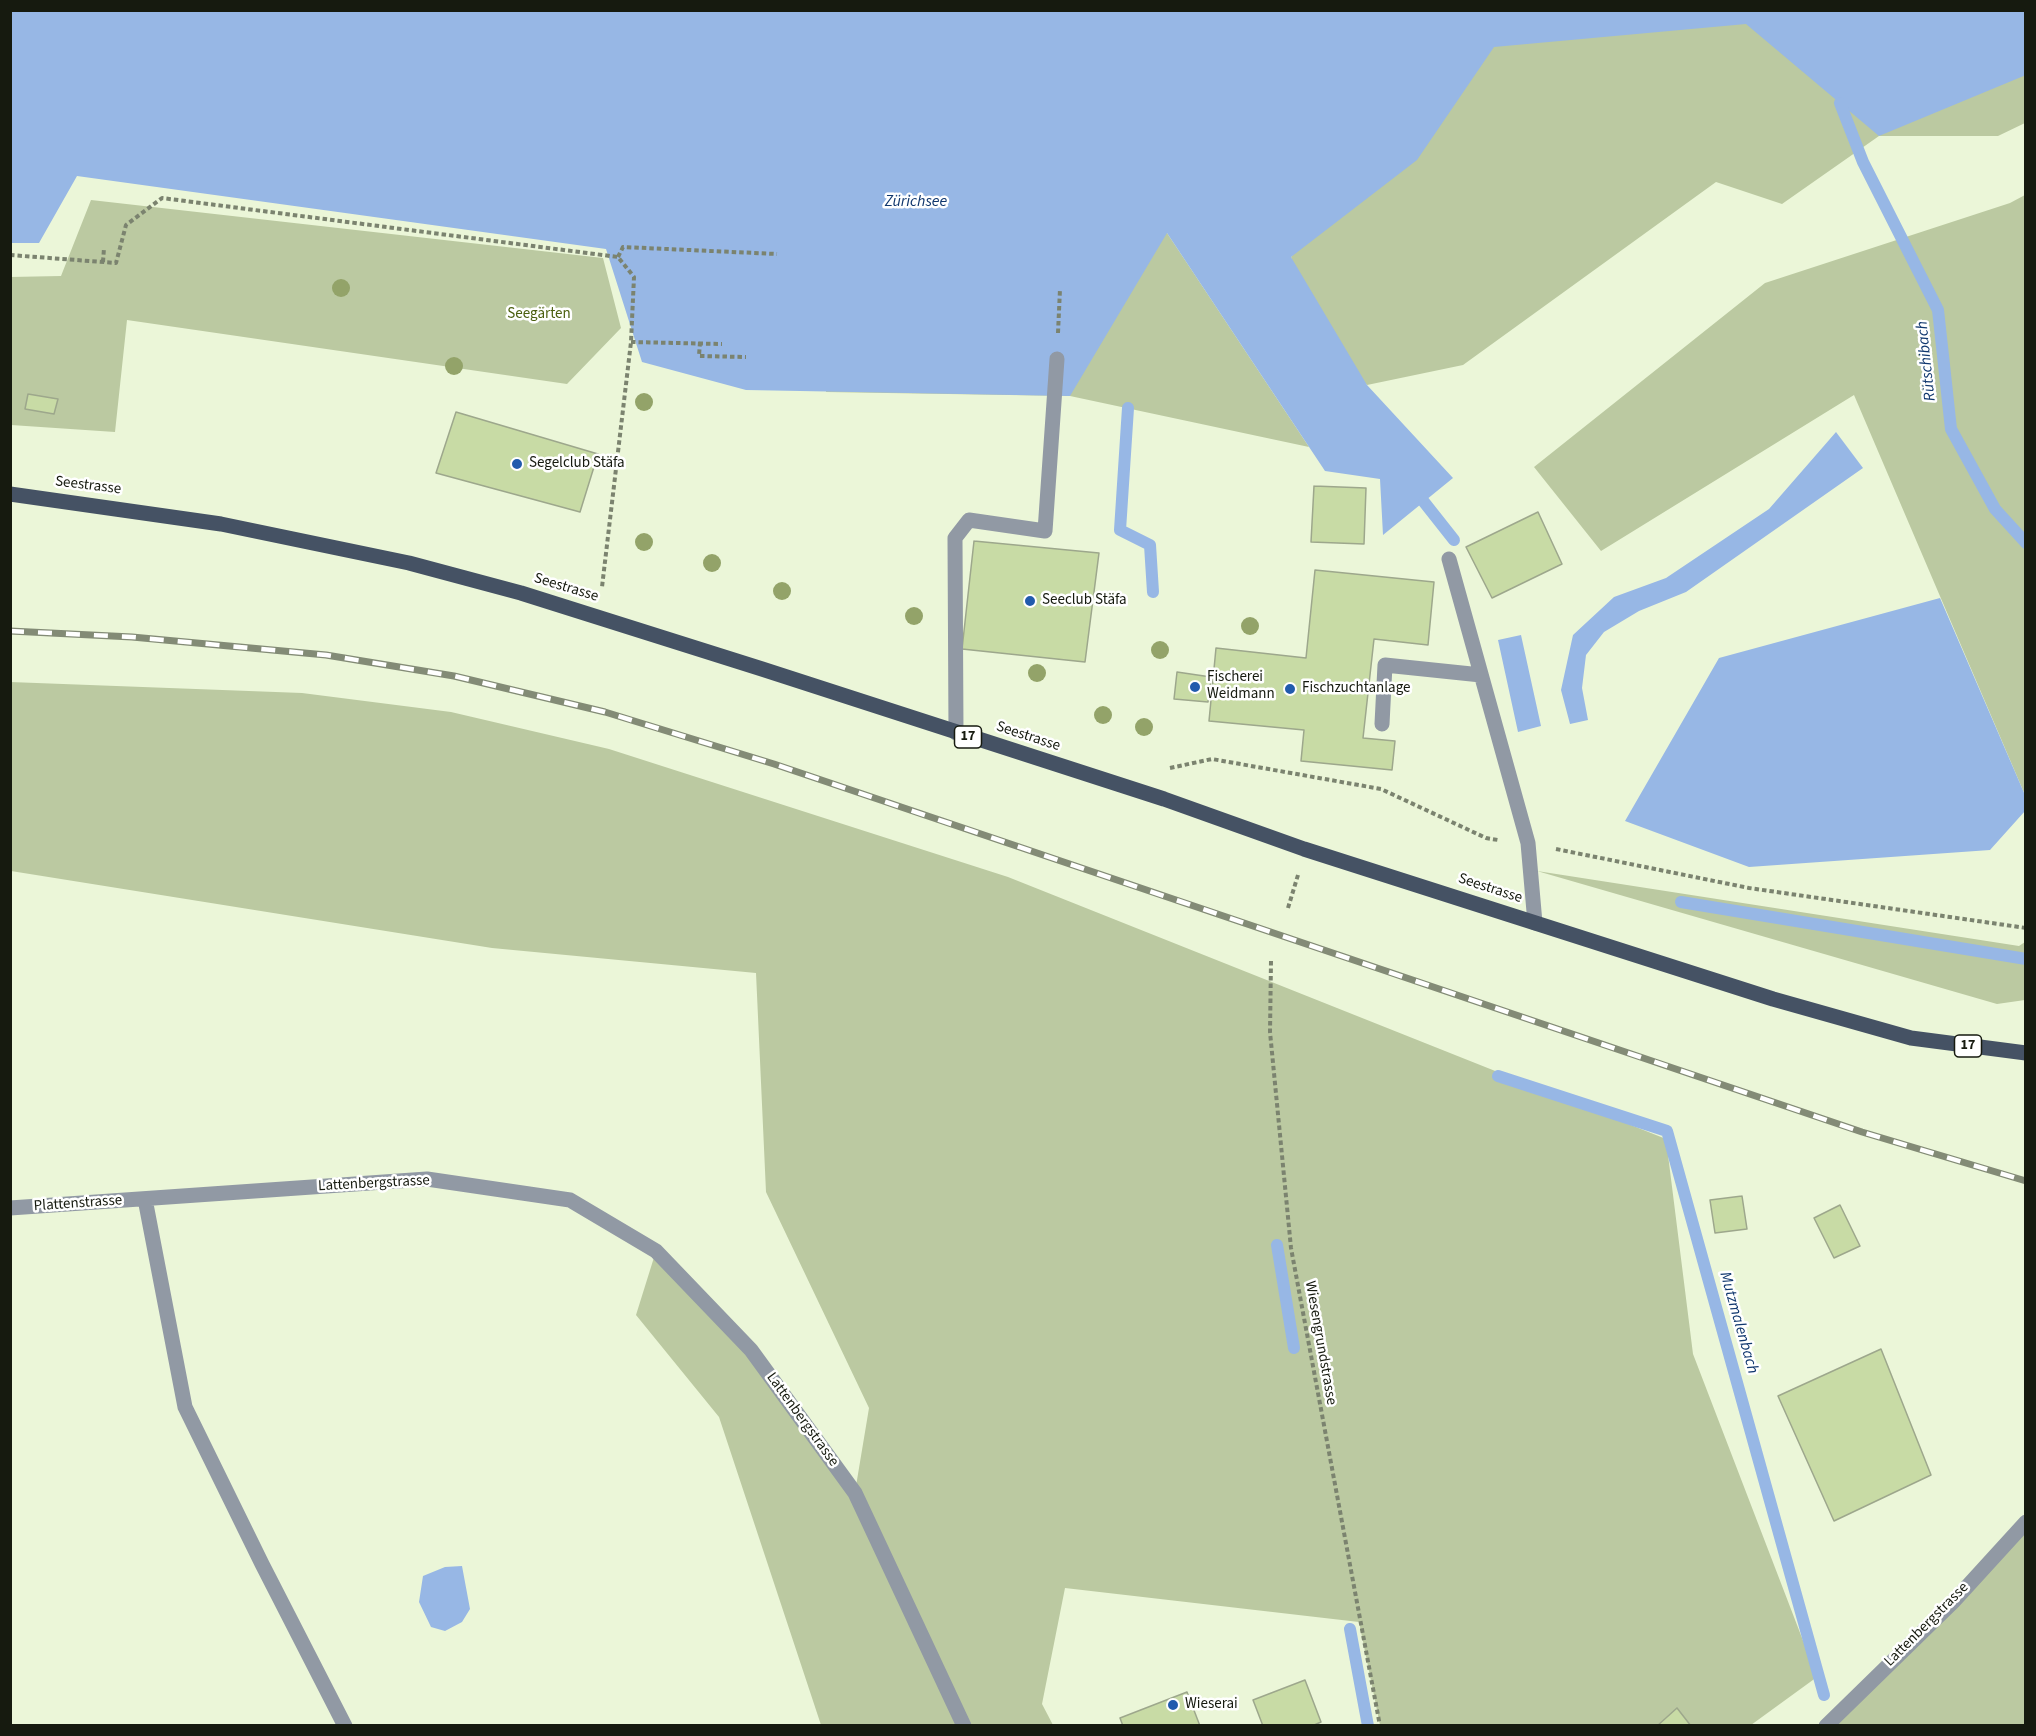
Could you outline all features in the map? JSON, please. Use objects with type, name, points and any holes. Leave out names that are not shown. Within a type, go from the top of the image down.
[{"type":"main road","name":"Seestrasse","points":[[10,494],[221,524],[409,562],[543,600],[1773,999],[1911,1038],[2025,1053]]},
{"type":"street","points":[[956,733],[955,538],[969,520],[1045,531],[1057,359]]},
{"type":"street","points":[[1449,559],[1528,843],[1535,923]]},
{"type":"street","points":[[1382,724],[1385,665],[1481,675]]},
{"type":"street","name":"Lattenbergstrasse","points":[[145,1199],[428,1179],[570,1200],[657,1251],[751,1350],[855,1493],[964,1725]]},
{"type":"street","points":[[145,1199],[185,1407],[345,1725]]},
{"type":"street","name":"Plattenstrasse","points":[[10,1208],[145,1199]]},
{"type":"street","name":"Lattenbergstrasse","points":[[1826,1725],[1953,1602],[2025,1522]]},
{"type":"path","points":[[10,255],[116,263],[126,225],[162,198],[618,257],[634,277],[631,342],[602,587]]},
{"type":"path","points":[[618,257],[623,247],[777,254]]},
{"type":"path","points":[[103,262],[104,248]]},
{"type":"path","points":[[1057,359],[1060,289]]},
{"type":"path","points":[[631,342],[722,344]]},
{"type":"path","points":[[700,342],[699,356],[746,357]]},
{"type":"path","points":[[1170,768],[1212,759],[1381,789],[1486,838],[1528,843],[1749,888],[2025,928]]},
{"type":"path","name":"Wiesengrundstrasse","points":[[1271,962],[1270,1032],[1291,1248],[1380,1725]]},
{"type":"green space","points":[[2025,11],[2025,123],[1998,136],[1879,136],[1782,204],[1716,182],[1463,365],[1367,385],[1315,330],[1291,257],[1486,22]]},
{"type":"green space","points":[[2025,195],[2025,795],[1854,395],[1601,551],[1534,467],[1765,283],[2010,203]]},
{"type":"green space","name":"Seegärten","points":[[91,200],[603,258],[621,328],[567,384],[127,320],[115,432],[11,425],[10,277],[61,276]]},
{"type":"green space","points":[[1167,233],[1309,447],[1070,396],[826,392],[827,294]]},
{"type":"green space","points":[[10,682],[302,693],[451,712],[609,749],[1008,877],[1666,1139],[1693,1354],[1817,1677],[1751,1725],[1380,1725],[1359,1622],[1065,1588],[1042,1704],[1053,1725],[821,1725],[719,1417],[636,1315],[656,1251],[751,1350],[855,1492],[869,1408],[766,1192],[756,973],[492,948],[11,871]]},
{"type":"green space","points":[[1537,871],[2019,946],[2025,942],[2025,1000],[1997,1004]]},
{"type":"green space","points":[[2025,1522],[2025,1725],[1826,1726]]},
{"type":"water","name":"Zürichsee","points":[[2025,10],[2026,75],[1879,136],[1746,24],[1494,47],[1417,160],[1291,257],[1367,385],[1453,478],[1383,535],[1380,479],[1325,471],[1167,233],[1070,396],[746,390],[642,362],[606,249],[77,176],[39,243],[11,243],[10,11]]},
{"type":"water","points":[[1836,432],[1863,468],[1686,592],[1639,611],[1604,632],[1586,655],[1582,688],[1588,720],[1570,724],[1561,690],[1573,635],[1614,597],[1666,578],[1769,509]]},
{"type":"water","points":[[1940,598],[2025,795],[2025,811],[1990,850],[1749,867],[1625,821],[1719,658]]},
{"type":"water","points":[[1521,635],[1541,726],[1518,732],[1498,640]]},
{"type":"water","points":[[462,1566],[470,1609],[462,1622],[445,1631],[431,1627],[419,1602],[423,1576],[445,1567]]},
{"type":"building","points":[[28,394],[58,399],[54,414],[25,409]]},
{"type":"building","name":"Segelclub Stäfa","points":[[456,412],[598,454],[580,512],[436,473]]},
{"type":"building","points":[[1314,486],[1366,488],[1364,544],[1311,542]]},
{"type":"building","points":[[1538,512],[1562,564],[1492,598],[1466,547]]},
{"type":"building","name":"Seeclub Stäfa","points":[[974,541],[1099,553],[1085,662],[962,649]]},
{"type":"building","name":"Fischzuchtanlage","points":[[1315,570],[1434,582],[1428,645],[1374,639],[1363,738],[1395,741],[1392,770],[1301,761],[1304,730],[1209,721],[1216,648],[1306,658]]},
{"type":"building","points":[[1177,672],[1211,677],[1208,702],[1174,699]]},
{"type":"building","points":[[1742,1196],[1747,1229],[1715,1233],[1710,1200]]},
{"type":"building","points":[[1840,1205],[1860,1246],[1834,1258],[1814,1218]]},
{"type":"building","points":[[1881,1349],[1931,1475],[1834,1521],[1778,1396]]},
{"type":"building","points":[[1305,1680],[1321,1722],[1312,1726],[1263,1726],[1253,1700]]},
{"type":"building","name":"Wieserai","points":[[1187,1692],[1200,1726],[1123,1726],[1120,1718]]},
{"type":"building","points":[[1677,1708],[1691,1726],[1657,1726]]},
{"type":"waterway","name":"Rütschibach","points":[[1840,103],[1863,162],[1938,310],[1951,429],[1995,509],[2026,543]]},
{"type":"waterway","points":[[1128,408],[1120,530],[1150,545],[1153,592]]},
{"type":"waterway","name":"Mutzmalenbach","points":[[1424,502],[1454,540]]},
{"type":"waterway","points":[[1681,902],[2026,959]]},
{"type":"waterway","name":"Mutzmalenbach","points":[[1498,1076],[1667,1131],[1824,1695]]},
{"type":"waterway","points":[[1277,1245],[1294,1348]]},
{"type":"waterway","points":[[1350,1629],[1368,1726]]},
{"type":"railway","points":[[10,631],[132,637],[326,655],[454,676],[605,712],[774,764],[1862,1132],[2026,1181]]},
{"type":"place","name":"Segelclub Stäfa","points":[[517,464]]},
{"type":"place","name":"Seeclub Stäfa","points":[[1030,601]]},
{"type":"place","name":"Fischerei Weidmann","points":[[1195,687]]},
{"type":"place","name":"Fischzuchtanlage","points":[[1290,689]]},
{"type":"place","name":"Wieserai","points":[[1173,1705]]}]
